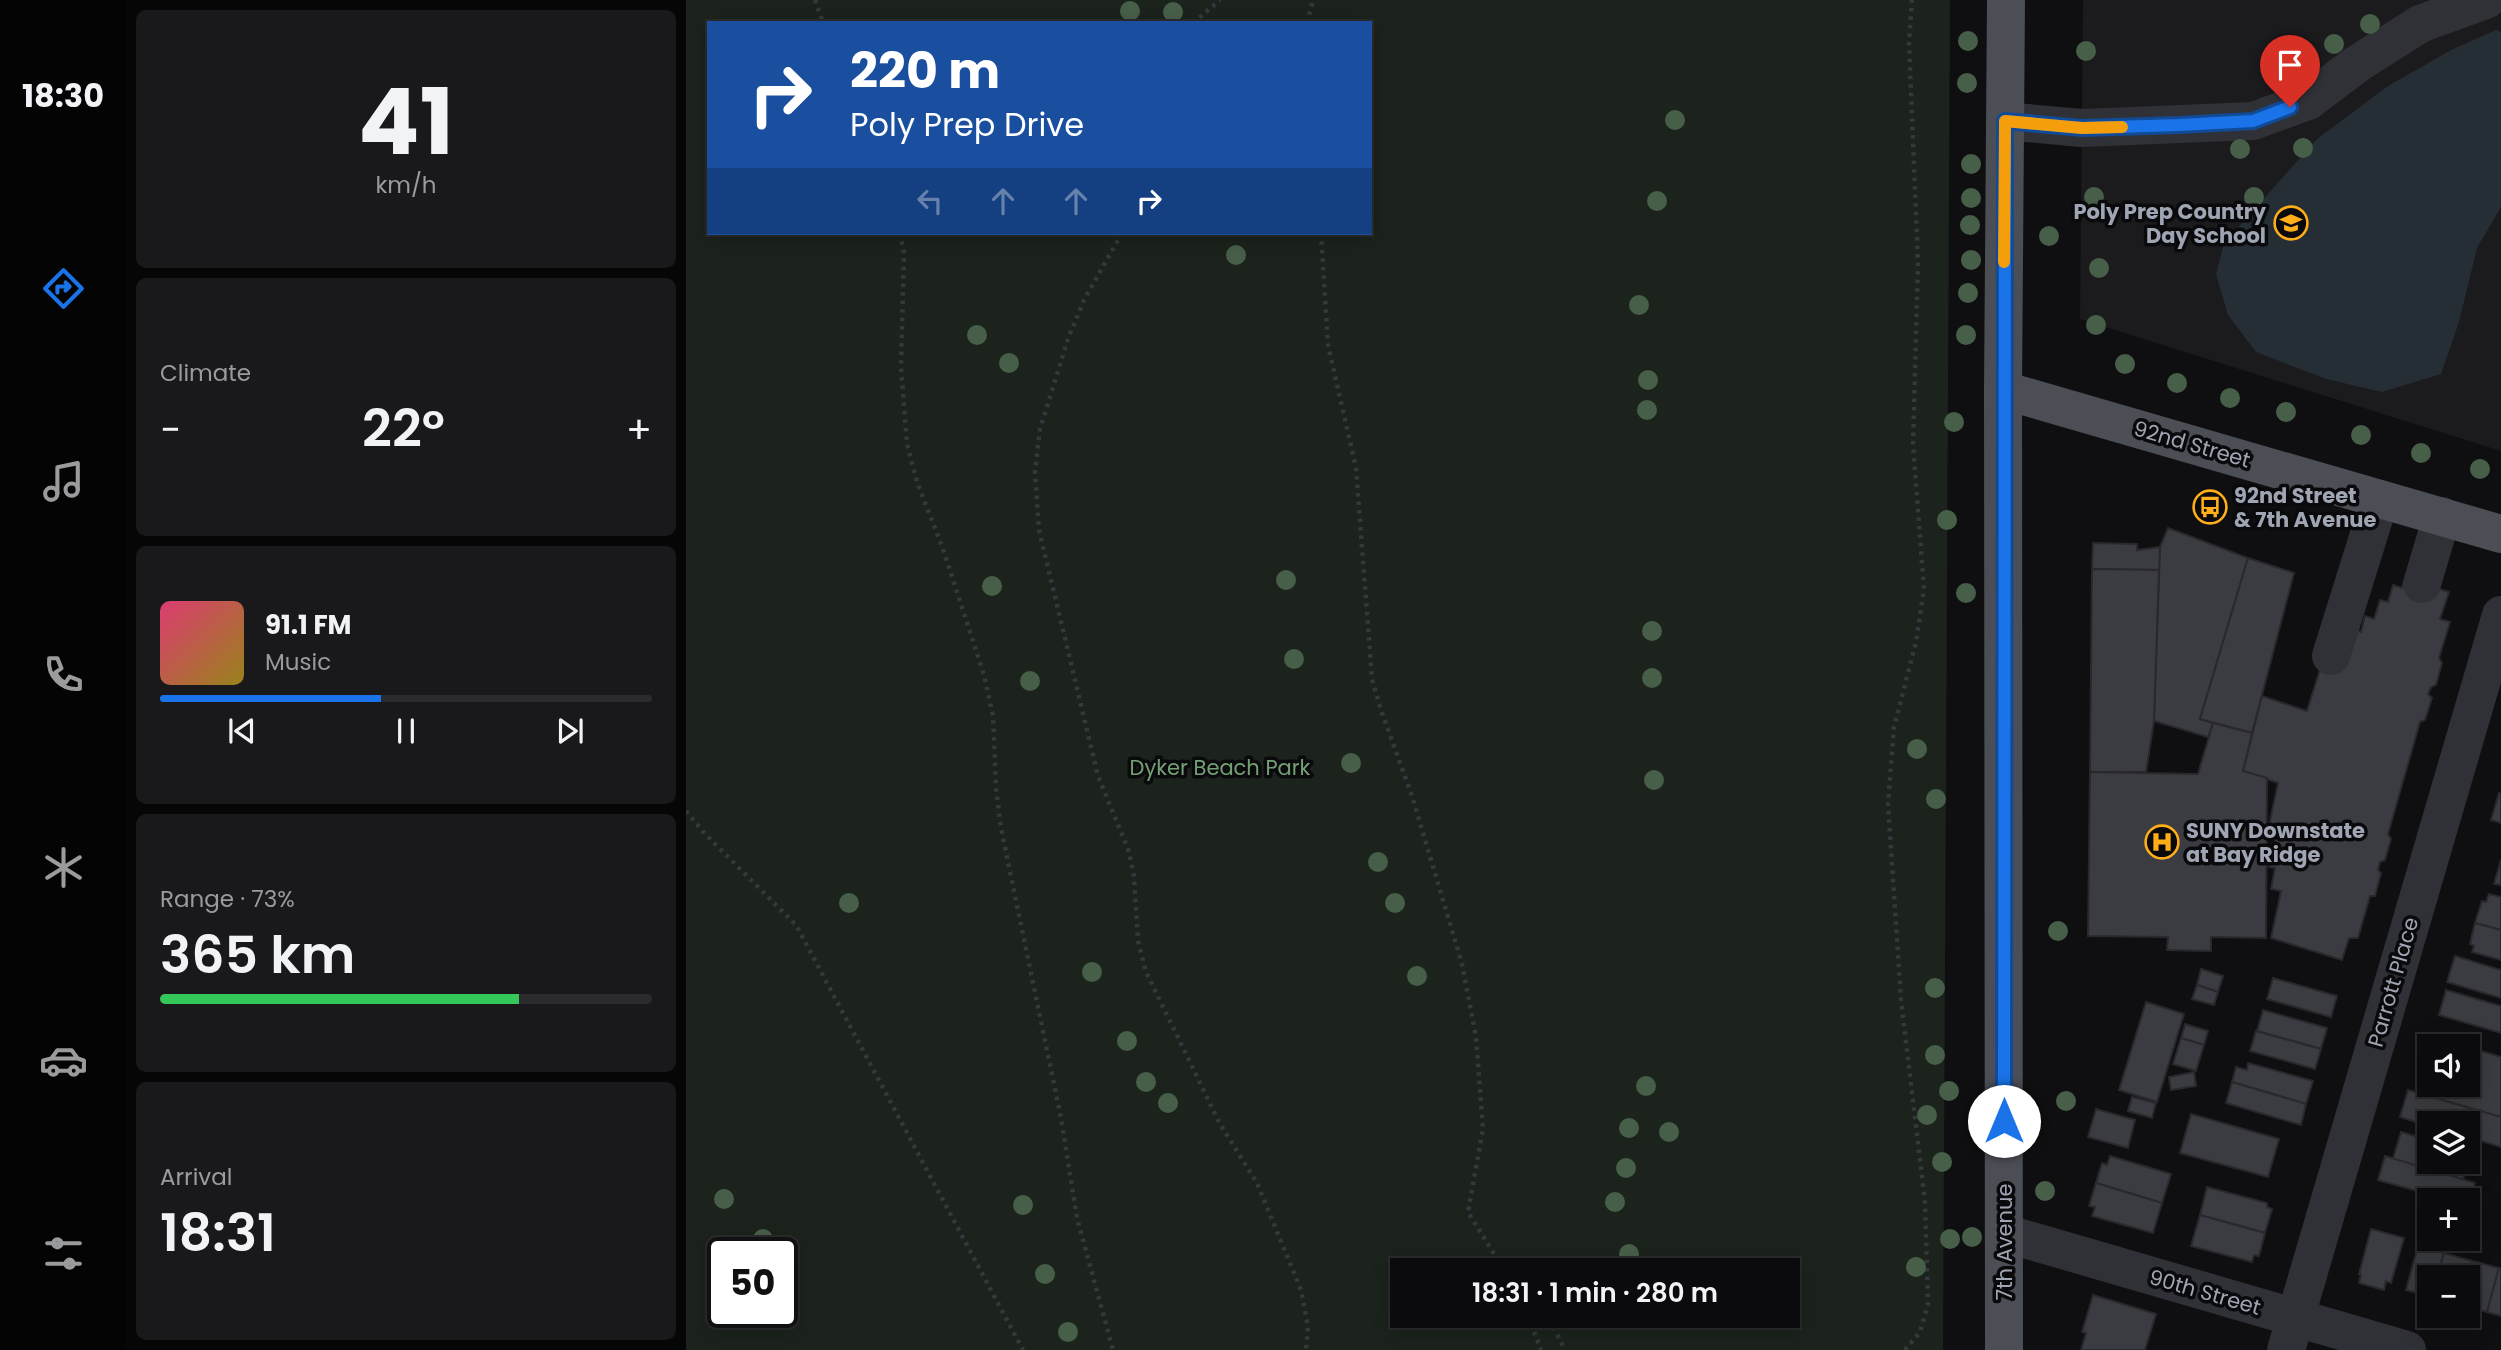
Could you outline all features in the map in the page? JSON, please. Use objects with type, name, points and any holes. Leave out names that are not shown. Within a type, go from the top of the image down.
[{"type":"main road","name":"7th Avenue","points":[[2004,1350],[2003,390],[2006,0]]},
{"type":"main road","name":"92nd Street","points":[[2003,390],[2501,534]]},
{"type":"street","points":[[2005,121],[2082,128],[2253,121],[2308,101],[2357,64],[2420,24],[2486,0]]},
{"type":"street","points":[[2331,656],[2381,499]]},
{"type":"street","points":[[2421,584],[2442,516]]},
{"type":"street","name":"Parrott Place","points":[[2291,1334],[2501,615]]},
{"type":"street","name":"90th Street","points":[[2004,1233],[2291,1334],[2407,1350]]},
{"type":"path","points":[[815,0],[822,21]]},
{"type":"path","points":[[1195,21],[1220,0]]},
{"type":"path","points":[[1308,21],[1313,0]]},
{"type":"path","points":[[1905,1350],[1920,1332],[1928,1305],[1925,1202],[1901,1000],[1888,804],[1894,727],[1916,642],[1924,589],[1913,444],[1918,264],[1909,43],[1912,0]]},
{"type":"path","points":[[900,235],[904,253],[901,367],[907,444],[985,675],[993,716],[1001,828],[1061,1118],[1077,1218],[1113,1350]]},
{"type":"path","points":[[1121,235],[1084,300],[1068,339],[1040,429],[1035,472],[1039,530],[1098,776],[1130,858],[1134,876],[1138,941],[1146,972],[1220,1124],[1257,1183],[1301,1290],[1308,1327],[1306,1350]]},
{"type":"path","points":[[1321,235],[1328,345],[1356,468],[1372,679],[1412,796],[1462,964],[1476,1037],[1483,1129],[1468,1212],[1497,1258]]},
{"type":"path","points":[[686,811],[706,835],[796,925],[1023,1350]]},
{"type":"path","points":[[1533,1328],[1541,1350]]},
{"type":"path","points":[[1554,1328],[1565,1350]]},
{"type":"shaded area","name":"Poly Prep Country Day School","points":[[2083,0],[2501,0],[2501,451],[2080,319]]},
{"type":"shaded area","points":[[2496,30],[2501,32],[2501,207],[2477,248],[2459,322],[2441,374],[2382,392],[2326,379],[2256,352],[2228,315],[2216,274],[2224,243],[2317,139],[2388,86],[2451,50]]},
{"type":"green space","name":"Dyker Beach Park","points":[[686,0],[1950,0],[1943,1350],[686,1350]]},
{"type":"building","points":[[2168,528],[2248,558],[2200,719],[2213,723],[2208,737],[2154,721],[2160,547]]},
{"type":"building","points":[[2093,543],[2137,544],[2137,550],[2160,547],[2159,570],[2092,569]]},
{"type":"building","points":[[2248,558],[2294,573],[2252,733],[2200,719]]},
{"type":"building","points":[[2092,569],[2159,570],[2154,721],[2146,772],[2090,772]]},
{"type":"building","points":[[2405,578],[2449,592],[2440,619],[2450,622],[2439,658],[2442,663],[2436,685],[2431,687],[2428,694],[2432,698],[2425,720],[2420,722],[2388,834],[2391,839],[2385,860],[2380,862],[2378,870],[2381,873],[2375,896],[2370,896],[2358,938],[2349,938],[2342,960],[2271,938],[2281,891],[2271,889],[2275,868],[2269,867],[2276,837],[2267,835],[2278,783],[2243,771],[2262,696],[2307,711],[2323,660],[2352,629],[2361,632],[2365,616],[2374,619],[2380,600],[2388,602],[2393,585],[2402,588]]},
{"type":"building","points":[[2213,723],[2252,733],[2243,771],[2267,778],[2266,938],[2211,937],[2211,951],[2167,950],[2168,937],[2088,936],[2090,772],[2198,774]]},
{"type":"building","points":[[2499,793],[2501,794],[2501,823],[2491,820]]},
{"type":"building","points":[[2501,860],[2501,885],[2494,884]]},
{"type":"building","points":[[2489,894],[2501,897],[2501,930],[2475,923],[2482,901],[2486,902]]},
{"type":"building","points":[[2475,923],[2501,930],[2501,960],[2472,952],[2474,946],[2470,944]]},
{"type":"building","points":[[2455,956],[2501,970],[2501,998],[2447,982]]},
{"type":"building","points":[[2201,969],[2223,976],[2218,992],[2197,985]]},
{"type":"building","points":[[2273,978],[2337,996],[2331,1017],[2267,999]]},
{"type":"building","points":[[2197,985],[2218,992],[2214,1005],[2192,999]]},
{"type":"building","points":[[2446,990],[2501,1006],[2501,1033],[2439,1015]]},
{"type":"building","points":[[2146,1002],[2184,1014],[2157,1102],[2119,1090]]},
{"type":"building","points":[[2263,1010],[2327,1028],[2321,1049],[2257,1031]]},
{"type":"building","points":[[2185,1024],[2208,1031],[2204,1045],[2181,1038]]},
{"type":"building","points":[[2256,1031],[2321,1049],[2315,1069],[2250,1051]]},
{"type":"building","points":[[2181,1038],[2204,1045],[2196,1071],[2173,1064]]},
{"type":"building","points":[[2480,1051],[2501,1057],[2501,1117],[2431,1097],[2480,1097]]},
{"type":"building","points":[[2248,1063],[2313,1081],[2306,1104],[2232,1082],[2236,1067],[2247,1070]]},
{"type":"building","points":[[2194,1072],[2196,1086],[2171,1090],[2169,1077]]},
{"type":"building","points":[[2232,1082],[2306,1104],[2301,1125],[2226,1103]]},
{"type":"building","points":[[2408,1090],[2417,1093],[2417,1097],[2432,1097],[2501,1117],[2501,1147],[2480,1141],[2480,1111],[2417,1111],[2417,1122],[2400,1117]]},
{"type":"building","points":[[2132,1097],[2156,1103],[2152,1118],[2128,1111]]},
{"type":"building","points":[[2096,1109],[2135,1120],[2128,1148],[2088,1137]]},
{"type":"building","points":[[2191,1114],[2279,1139],[2268,1177],[2180,1153]]},
{"type":"building","points":[[2401,1132],[2417,1137],[2417,1166],[2393,1159]]},
{"type":"building","points":[[2110,1156],[2171,1174],[2162,1203],[2096,1183],[2102,1163],[2107,1165]]},
{"type":"building","points":[[2385,1156],[2417,1166],[2417,1174],[2445,1174],[2475,1183],[2473,1188],[2417,1188],[2417,1191],[2378,1180]]},
{"type":"building","points":[[2446,1174],[2464,1174],[2463,1179]]},
{"type":"building","points":[[2096,1183],[2162,1203],[2153,1233],[2092,1216],[2095,1207],[2089,1206]]},
{"type":"building","points":[[2207,1187],[2267,1203],[2267,1207],[2272,1209],[2265,1233],[2200,1215]]},
{"type":"building","points":[[2200,1215],[2265,1233],[2259,1256],[2254,1255],[2252,1262],[2191,1246]]},
{"type":"building","points":[[2371,1229],[2404,1238],[2391,1283],[2386,1281],[2384,1290],[2359,1283]]},
{"type":"building","points":[[2417,1250],[2444,1253],[2441,1265],[2417,1265],[2417,1293],[2406,1290]]},
{"type":"building","points":[[2444,1253],[2472,1261],[2471,1265],[2441,1265]]},
{"type":"building","points":[[2472,1261],[2499,1268],[2487,1312],[2480,1310],[2480,1265],[2471,1265]]},
{"type":"building","points":[[2499,1268],[2501,1269],[2501,1316],[2487,1312]]},
{"type":"building","points":[[2093,1295],[2156,1314],[2145,1350],[2081,1350],[2086,1333],[2082,1332]]},
{"type":"slow traffic","points":[[2004,262],[2005,121],[2082,128],[2122,127]]},
{"type":"place","name":"Poly Prep Country Day School","points":[[2291,223]]},
{"type":"place","name":"92nd Street & 7th Avenue","points":[[2210,507]]},
{"type":"place","name":"SUNY Downstate at Bay Ridge","points":[[2162,842]]},
{"type":"route","points":[[2004,1121],[2005,121],[2082,128],[2179,125],[2253,121],[2290,107]]}]
